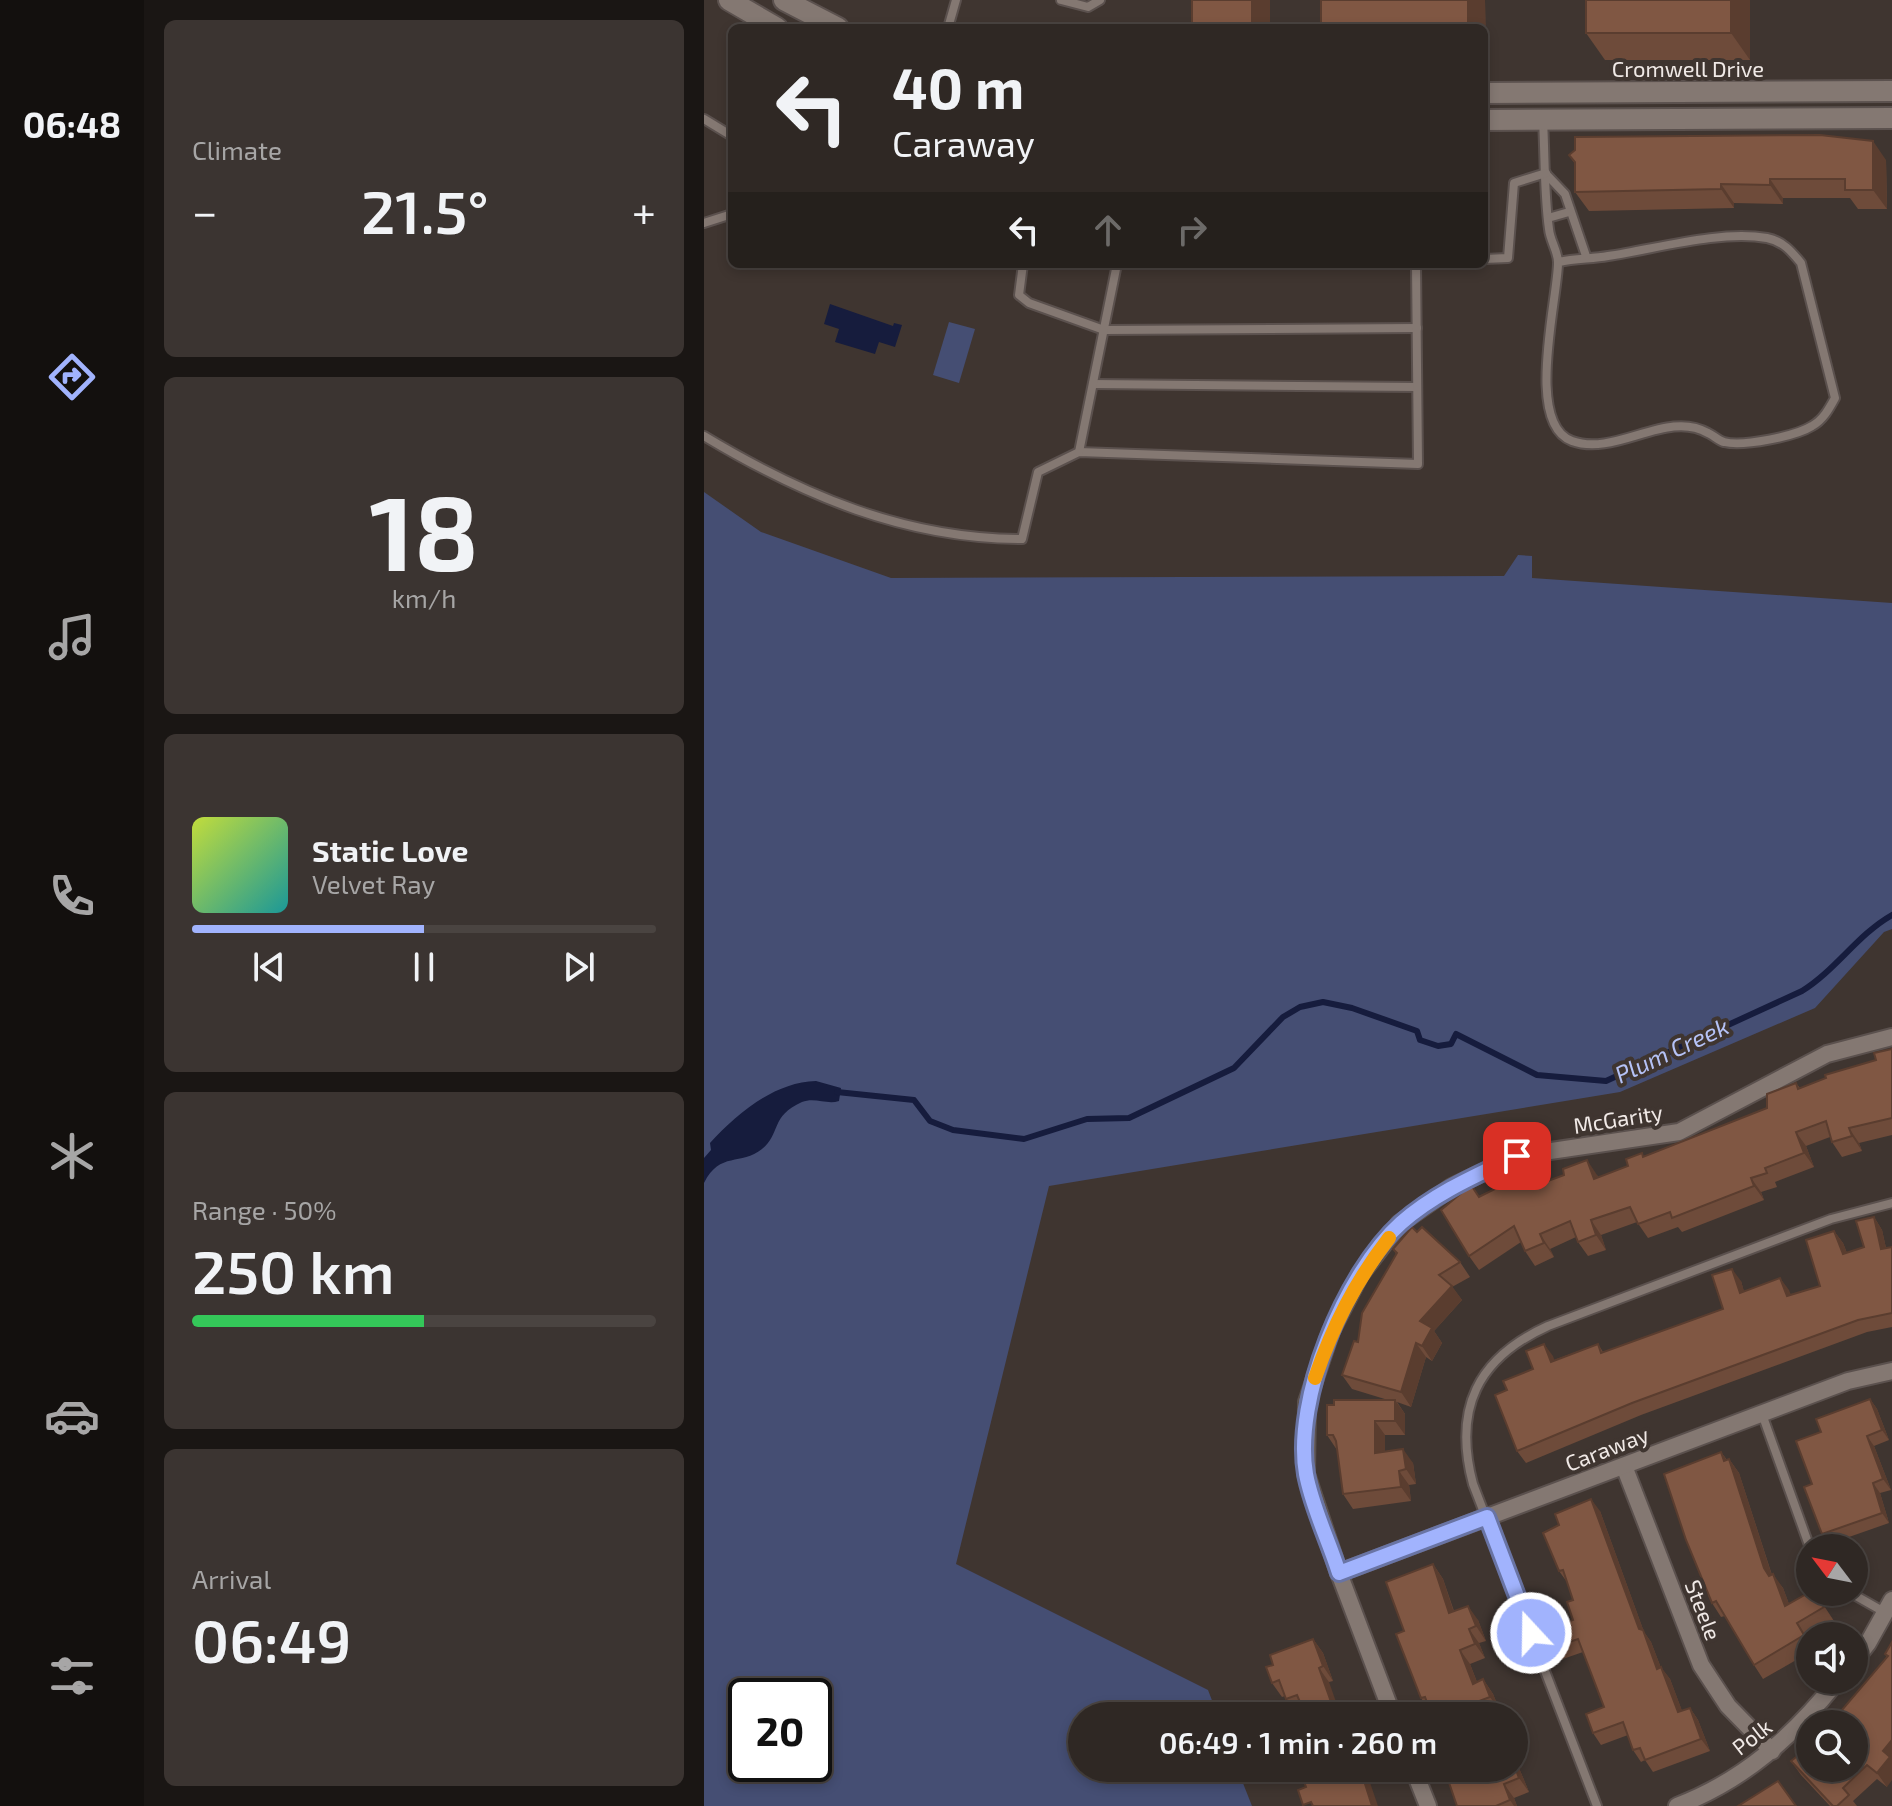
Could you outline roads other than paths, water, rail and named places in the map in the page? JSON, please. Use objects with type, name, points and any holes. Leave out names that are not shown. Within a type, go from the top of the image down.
[{"type":"street","points":[[729,0],[770,24]]},
{"type":"street","points":[[784,0],[830,24]]},
{"type":"street","name":"Cromwell Drive","points":[[1488,93],[1892,91]]},
{"type":"street","points":[[1488,120],[1892,118]]},
{"type":"street","name":"McGarity","points":[[1388,1702],[1306,1474],[1307,1402],[1331,1331],[1360,1275],[1399,1224],[1452,1187],[1517,1156],[1679,1132],[1827,1054],[1892,1037]]},
{"type":"street","name":"Caraway","points":[[1339,1573],[1848,1381],[1892,1371]]},
{"type":"street","name":"Steele","points":[[1624,1466],[1701,1665],[1728,1706],[1772,1751]]},
{"type":"street","points":[[1868,1639],[1889,1607]]},
{"type":"street","name":"Polk","points":[[1677,1806],[1716,1791],[1772,1751],[1802,1724],[1827,1694]]},
{"type":"street","points":[[1419,1782],[1428,1806]]},
{"type":"lane","points":[[949,24],[956,0]]},
{"type":"lane","points":[[1061,0],[1088,7],[1100,0]]},
{"type":"lane","points":[[704,119],[728,134]]},
{"type":"lane","points":[[1543,119],[1548,218],[1559,262],[1549,342],[1549,414],[1555,431],[1573,442],[1641,436],[1672,427],[1697,426],[1725,442],[1787,437],[1813,426],[1835,398],[1801,263],[1790,248],[1768,238],[1689,240],[1603,257],[1586,256],[1559,262]]},
{"type":"lane","points":[[1546,173],[1565,194],[1586,256]]},
{"type":"lane","points":[[1488,259],[1508,258],[1514,183],[1546,173]]},
{"type":"lane","points":[[1548,218],[1569,212]]},
{"type":"lane","points":[[704,223],[728,215]]},
{"type":"lane","points":[[1022,268],[1019,295],[1029,303],[1104,330],[1417,328]]},
{"type":"lane","points":[[1079,452],[1116,268]]},
{"type":"lane","points":[[704,436],[757,468],[873,518],[983,539],[1022,539],[1038,472],[1079,452],[1418,464],[1416,268]]},
{"type":"lane","points":[[1093,384],[1417,387]]},
{"type":"lane","points":[[1597,1806],[1470,1473],[1464,1434],[1479,1384],[1508,1347],[1548,1326],[1817,1224],[1892,1203]]},
{"type":"lane","points":[[1762,1414],[1805,1534]]},
{"type":"lane","points":[[1868,1599],[1889,1607]]},
{"type":"waterway","name":"Plum Creek","points":[[837,1092],[914,1100],[930,1121],[953,1130],[1024,1139],[1087,1119],[1129,1118],[1234,1068],[1283,1017],[1300,1007],[1323,1002],[1352,1008],[1417,1031],[1420,1040],[1438,1046],[1451,1044],[1456,1034],[1537,1075],[1606,1081],[1802,991],[1868,932],[1892,915]]}]
